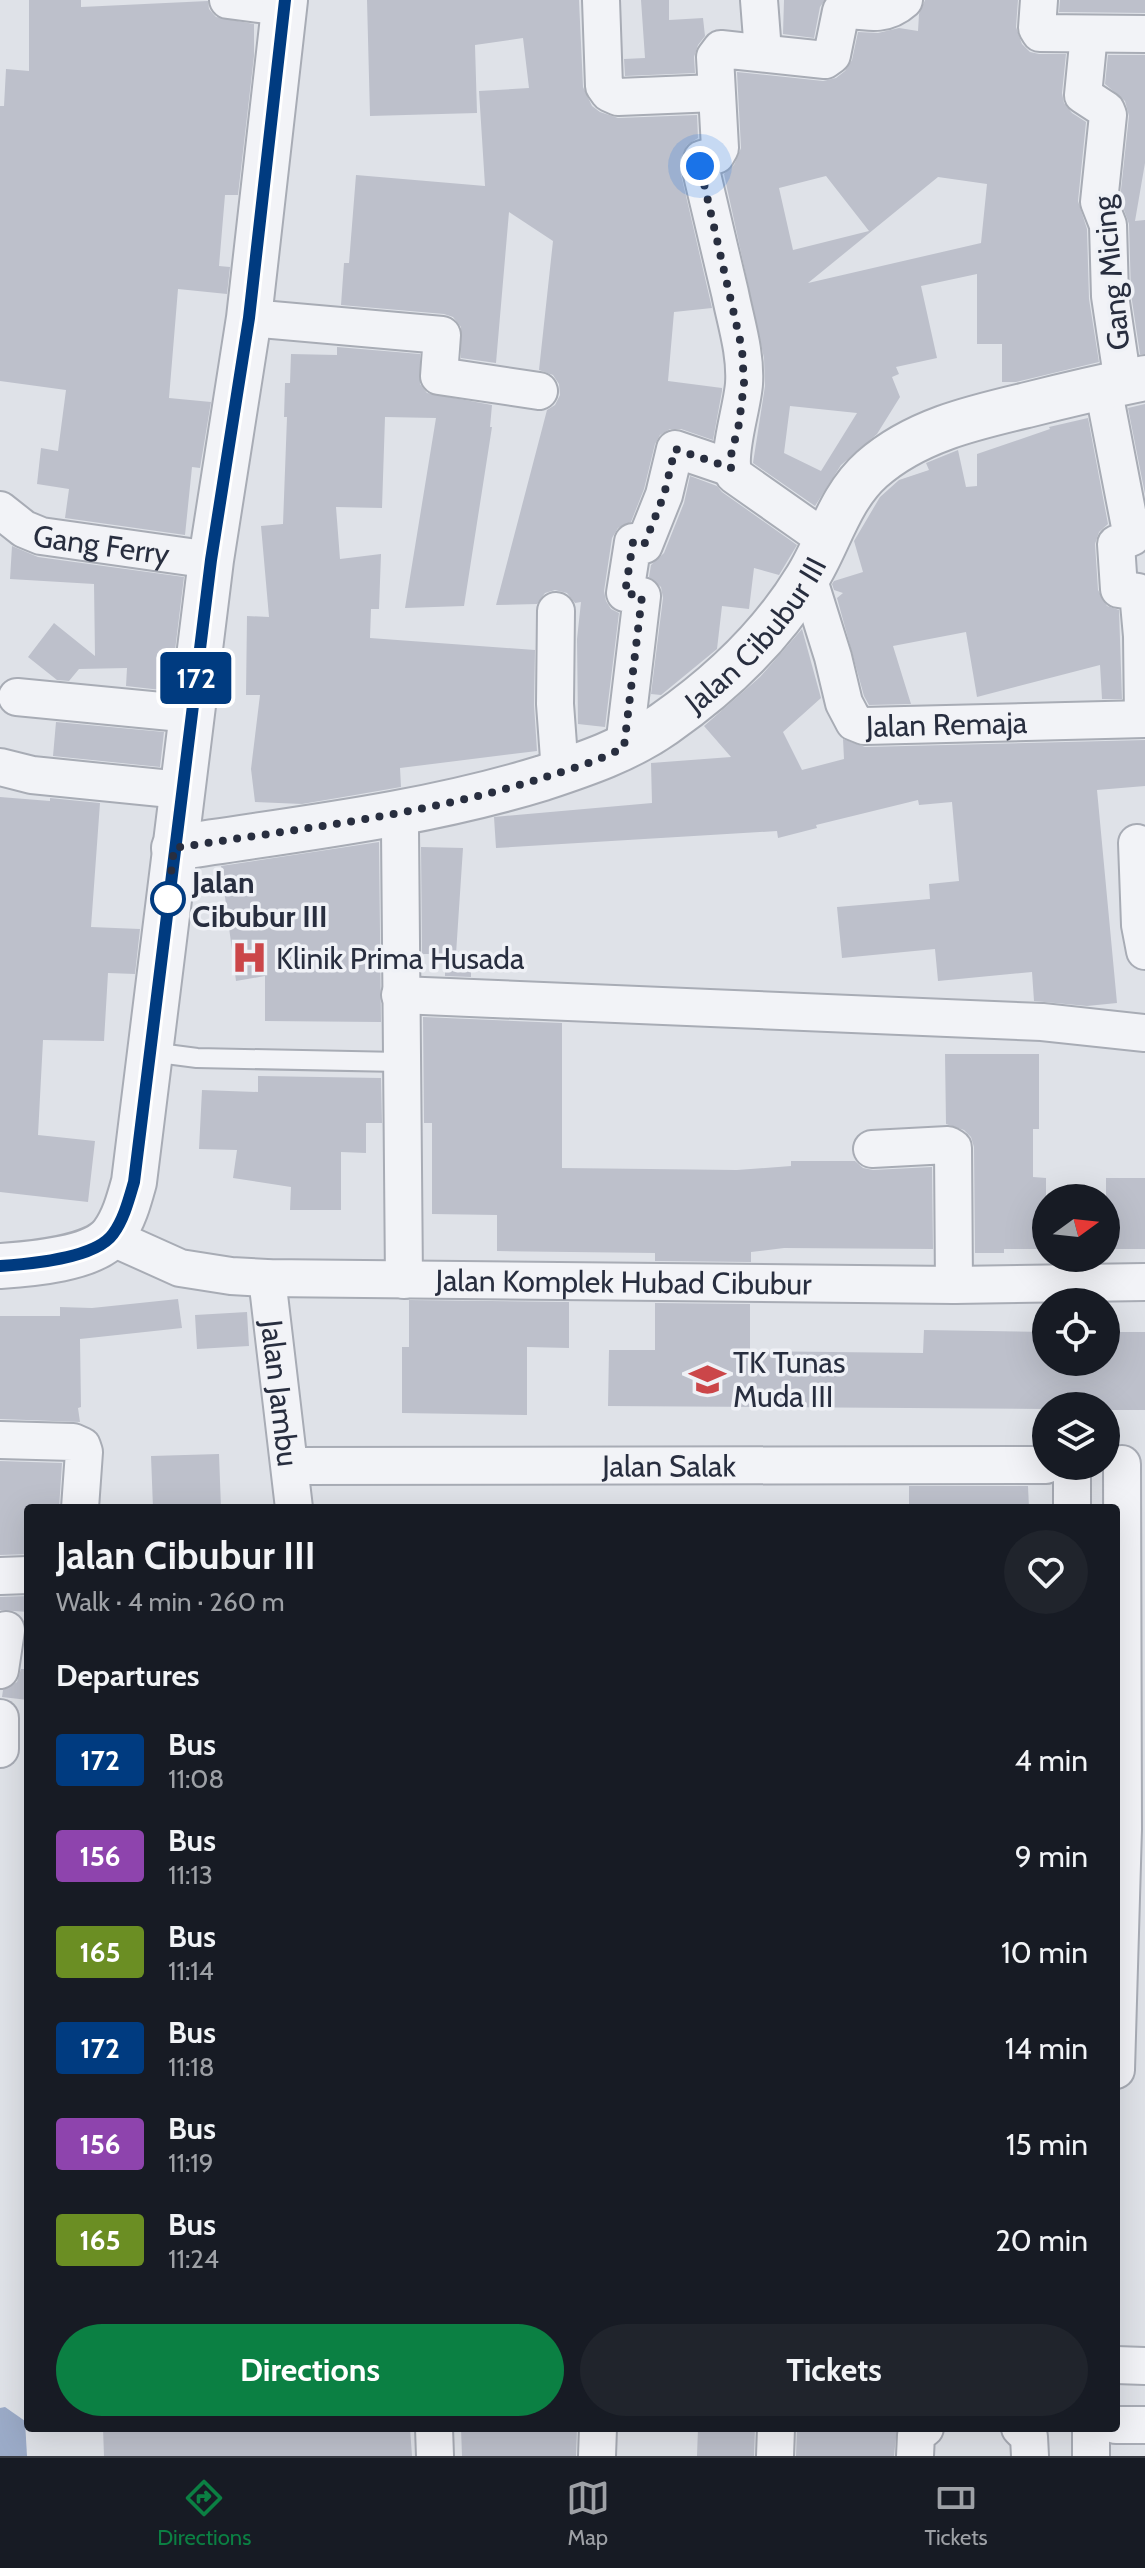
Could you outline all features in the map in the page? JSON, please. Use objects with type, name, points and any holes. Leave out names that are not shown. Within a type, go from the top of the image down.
[{"type":"street","points":[[0,1266],[60,1259],[89,1250],[111,1237],[125,1210],[134,1182],[211,560],[249,318],[284,3],[228,0]]},
{"type":"street","points":[[601,0],[604,86],[609,93],[618,97],[716,93]]},
{"type":"street","points":[[759,0],[763,52]]},
{"type":"street","points":[[1039,0],[1037,28],[1040,33],[1145,34]]},
{"type":"street","points":[[817,558],[734,475],[731,468],[744,383],[742,349],[700,166],[702,159],[716,155],[720,148],[717,52],[721,49],[763,52],[825,60],[832,55],[841,11],[891,7]]},
{"type":"street","name":"Gang Micing","points":[[1089,34],[1083,95],[1106,110],[1108,115],[1099,202],[1108,225],[1110,296],[1124,383]]},
{"type":"street","points":[[249,318],[442,335],[439,376],[539,391]]},
{"type":"street","points":[[1124,383],[1132,537],[1116,544],[1119,589],[1138,592],[1144,719]]},
{"type":"street","name":"Jalan Cibubur III","points":[[174,848],[454,803],[611,755],[661,727],[711,690],[759,643],[817,558],[851,494],[869,471],[889,455],[922,437],[974,418],[1124,383]]},
{"type":"street","points":[[624,747],[642,596],[625,593],[633,542],[644,545],[664,495],[675,449],[731,468]]},
{"type":"street","name":"Gang Ferry","points":[[0,510],[24,529],[41,536],[211,560]]},
{"type":"street","name":"Jalan Remaja","points":[[817,558],[833,657],[844,703],[854,722],[864,726],[1144,719]]},
{"type":"street","points":[[556,611],[555,704],[560,772]]},
{"type":"street","points":[[17,697],[192,714]]},
{"type":"street","points":[[0,767],[32,775],[181,790]]},
{"type":"street","points":[[400,830],[404,1280]]},
{"type":"street","points":[[1137,843],[1140,925],[1145,951]]},
{"type":"street","points":[[400,995],[1026,1021],[1145,1033]]},
{"type":"street","points":[[872,1149],[948,1145],[953,1148],[954,1285]]},
{"type":"street","name":"Jalan Komplek Hubad Cibubur","points":[[111,1237],[180,1268],[267,1278],[954,1285],[1145,1282]]},
{"type":"street","name":"Jalan Jambu","points":[[267,1278],[294,1504]]},
{"type":"street","points":[[0,1440],[73,1442],[82,1446],[80,1504]]},
{"type":"street","points":[[1120,1756],[1124,1464]]},
{"type":"street","name":"Jalan Salak","points":[[291,1466],[1032,1465]]},
{"type":"street","points":[[1072,1480],[1072,1504]]},
{"type":"street","points":[[0,1576],[24,1575]]},
{"type":"street","points":[[0,1670],[6,1630]]},
{"type":"street","points":[[0,1718],[0,1749]]},
{"type":"street","points":[[1120,1844],[1132,2027],[1120,2059]]},
{"type":"street","points":[[1120,2365],[1145,2366]]},
{"type":"street","points":[[1120,2425],[1145,2425]]},
{"type":"street","points":[[434,2432],[435,2456]]},
{"type":"street","points":[[597,2456],[598,2432]]},
{"type":"street","points":[[775,2456],[776,2432]]},
{"type":"street","points":[[915,2456],[916,2435],[920,2432]]},
{"type":"street","points":[[1024,2432],[1029,2437],[1030,2456]]},
{"type":"street","points":[[1091,2432],[1091,2456]]},
{"type":"lane","points":[[151,1052],[197,1058],[400,1062]]},
{"type":"water","points":[[5,2407],[24,2420],[27,2456],[0,2456],[0,2408]]},
{"type":"building","points":[[29,0],[81,0],[81,7],[208,1],[209,9],[216,17],[254,24],[254,56],[238,195],[225,195],[219,266],[230,267],[227,294],[178,289],[169,398],[211,402],[200,468],[192,467],[185,535],[65,518],[69,489],[37,484],[41,448],[58,451],[66,390],[0,381],[0,106],[4,106],[6,69],[29,71]]},
{"type":"building","points":[[367,0],[579,0],[583,87],[592,106],[618,118],[697,115],[698,138],[687,145],[680,160],[680,170],[712,308],[674,312],[668,381],[722,388],[722,391],[713,440],[681,429],[670,429],[660,435],[631,522],[618,528],[612,538],[604,591],[611,609],[619,613],[605,727],[578,724],[577,639],[581,602],[575,603],[567,593],[555,590],[545,593],[537,604],[496,605],[547,410],[555,405],[560,395],[559,384],[553,375],[539,370],[553,241],[509,212],[496,363],[461,358],[461,327],[453,317],[341,305],[344,263],[349,263],[356,175],[485,186],[479,91],[529,88],[523,38],[475,45],[477,113],[370,116]]},
{"type":"building","points":[[641,0],[669,0],[669,20],[703,18],[705,36],[694,57],[695,73],[625,76],[624,59],[645,58]]},
{"type":"building","points":[[784,0],[825,0],[820,7],[814,38],[783,34]]},
{"type":"building","points":[[925,0],[1018,0],[1016,27],[1022,44],[1030,52],[1066,54],[1062,93],[1064,103],[1086,122],[1078,201],[1087,229],[1089,299],[1099,362],[1016,382],[1002,382],[1002,344],[977,344],[977,274],[921,286],[937,358],[896,367],[899,374],[892,377],[900,397],[877,434],[841,465],[815,506],[753,463],[765,386],[764,358],[724,174],[734,165],[741,148],[737,72],[823,81],[836,78],[852,60],[858,32],[878,33],[899,28],[918,31],[919,14]],"holes":[[[826,176],[869,231],[793,250],[779,188]],[[938,177],[987,184],[981,243],[808,283]],[[790,406],[857,413],[821,471],[784,453]]]},
{"type":"building","points":[[1060,0],[1145,0],[1145,13],[1059,12]]},
{"type":"building","points":[[1108,55],[1145,55],[1145,163],[1135,221],[1145,220],[1145,354],[1140,354],[1131,294],[1129,224],[1120,199],[1129,116],[1125,101],[1105,84]]},
{"type":"building","points":[[337,347],[420,354],[420,384],[427,393],[492,405],[492,427],[464,606],[405,608],[436,418],[385,417],[382,508],[336,507],[340,559],[381,554],[379,609],[371,609],[370,638],[535,650],[537,751],[400,768],[401,787],[302,804],[255,802],[251,769],[260,695],[246,695],[247,616],[269,617],[261,526],[283,524],[287,417],[284,417],[285,383],[290,383],[291,354],[337,355]]},
{"type":"building","points":[[1145,404],[1145,494],[1128,408]]},
{"type":"building","points":[[1088,418],[1108,524],[1099,532],[1095,544],[1098,590],[1107,606],[1119,610],[1122,699],[1102,699],[1100,665],[977,697],[966,632],[893,646],[911,704],[869,705],[837,598],[843,593],[834,590],[832,584],[863,572],[854,541],[880,497],[899,480],[929,470],[926,463],[958,450],[966,487],[977,486],[977,454],[1049,427]]},
{"type":"building","points":[[690,476],[717,486],[797,545],[779,575],[754,568],[749,609],[722,606],[717,649],[661,695],[651,694],[663,598],[661,587],[649,577],[651,565],[664,553],[684,503]]},
{"type":"building","points":[[12,546],[38,557],[184,577],[170,691],[126,686],[127,668],[79,669],[69,681],[57,680],[28,657],[54,623],[95,656],[94,584],[10,579]]},
{"type":"building","points":[[802,629],[821,698],[783,732],[802,770],[844,759],[843,739],[865,747],[1145,740],[1145,786],[1097,790],[1117,1003],[1087,1006],[1034,1001],[1032,972],[938,981],[935,949],[842,958],[837,907],[930,899],[929,884],[959,881],[952,802],[919,805],[918,800],[816,825],[817,828],[778,838],[777,831],[496,848],[494,817],[652,803],[651,763],[731,757],[704,726],[760,677]]},
{"type":"building","points":[[56,722],[164,732],[160,767],[53,756]]},
{"type":"building","points":[[0,797],[100,803],[91,927],[140,929],[135,974],[108,973],[104,1041],[43,1040],[38,1135],[95,1141],[88,1202],[0,1192]]},
{"type":"building","points":[[379,842],[381,1022],[265,1021],[265,976],[236,981],[221,866]]},
{"type":"building","points":[[421,847],[463,848],[456,954],[422,954]]},
{"type":"building","points":[[445,956],[471,956],[471,977],[445,976]]},
{"type":"building","points":[[423,1017],[562,1023],[562,1168],[737,1170],[791,1166],[791,1161],[855,1161],[863,1168],[873,1170],[932,1167],[933,1249],[784,1248],[751,1252],[751,1262],[655,1261],[655,1253],[497,1251],[497,1215],[432,1214],[432,1123],[424,1123]]},
{"type":"building","points":[[945,1054],[1039,1054],[1039,1129],[1033,1129],[1033,1177],[1046,1178],[1046,1184],[1032,1184],[1032,1249],[975,1253],[974,1147],[971,1137],[964,1130],[946,1124]]},
{"type":"building","points":[[258,1076],[381,1078],[382,1123],[366,1123],[366,1153],[341,1152],[341,1210],[290,1210],[291,1187],[233,1178],[237,1150],[199,1149],[202,1090],[258,1092]]},
{"type":"building","points":[[1106,1178],[1145,1178],[1145,1249],[1120,1249],[1120,1184],[1106,1184]]},
{"type":"building","points":[[178,1299],[182,1328],[80,1339],[80,1422],[0,1419],[0,1316],[60,1316],[60,1307],[92,1308]]},
{"type":"building","points":[[409,1300],[569,1302],[569,1348],[527,1347],[527,1415],[402,1413],[402,1347],[409,1347]]},
{"type":"building","points":[[655,1303],[750,1304],[750,1351],[923,1353],[924,1330],[1032,1332],[1032,1376],[1120,1376],[1120,1332],[1145,1332],[1145,1410],[1120,1410],[1120,1392],[1032,1392],[1032,1409],[608,1406],[609,1350],[655,1350]]},
{"type":"building","points":[[247,1312],[249,1346],[197,1349],[195,1315]]},
{"type":"building","points":[[219,1454],[221,1504],[153,1504],[151,1456]]},
{"type":"building","points":[[0,1461],[62,1463],[59,1504],[24,1504],[24,1554],[0,1555]]},
{"type":"building","points":[[909,1486],[1028,1486],[1029,1504],[909,1504]]},
{"type":"building","points":[[24,1596],[24,1612],[0,1610],[0,1597]]},
{"type":"building","points":[[21,1669],[24,1669],[24,1700],[2,1697],[3,1690],[17,1682]]},
{"type":"building","points":[[103,2432],[410,2432],[412,2456],[104,2456]]},
{"type":"building","points":[[461,2432],[577,2432],[576,2456],[462,2456]]},
{"type":"building","points":[[698,2432],[755,2432],[754,2456],[697,2456]]},
{"type":"building","points":[[797,2432],[897,2432],[894,2456],[796,2456]]},
{"type":"bus line","name":"172","points":[[0,1266],[60,1259],[89,1250],[111,1237],[125,1210],[134,1182],[211,560],[249,318],[285,0]]},
{"type":"place","name":"Jalan Cibubur III","points":[[168,899]]},
{"type":"place","name":"Klinik Prima Husada","points":[[250,958]]},
{"type":"place","name":"TK Tunas Muda III","points":[[707,1379]]},
{"type":"route","points":[[168,899],[174,848],[454,803],[560,772],[611,755],[624,747],[642,596],[625,593],[633,542],[644,545],[664,495],[675,449],[731,468],[730,459],[739,424],[744,383],[742,349],[700,166]]}]
